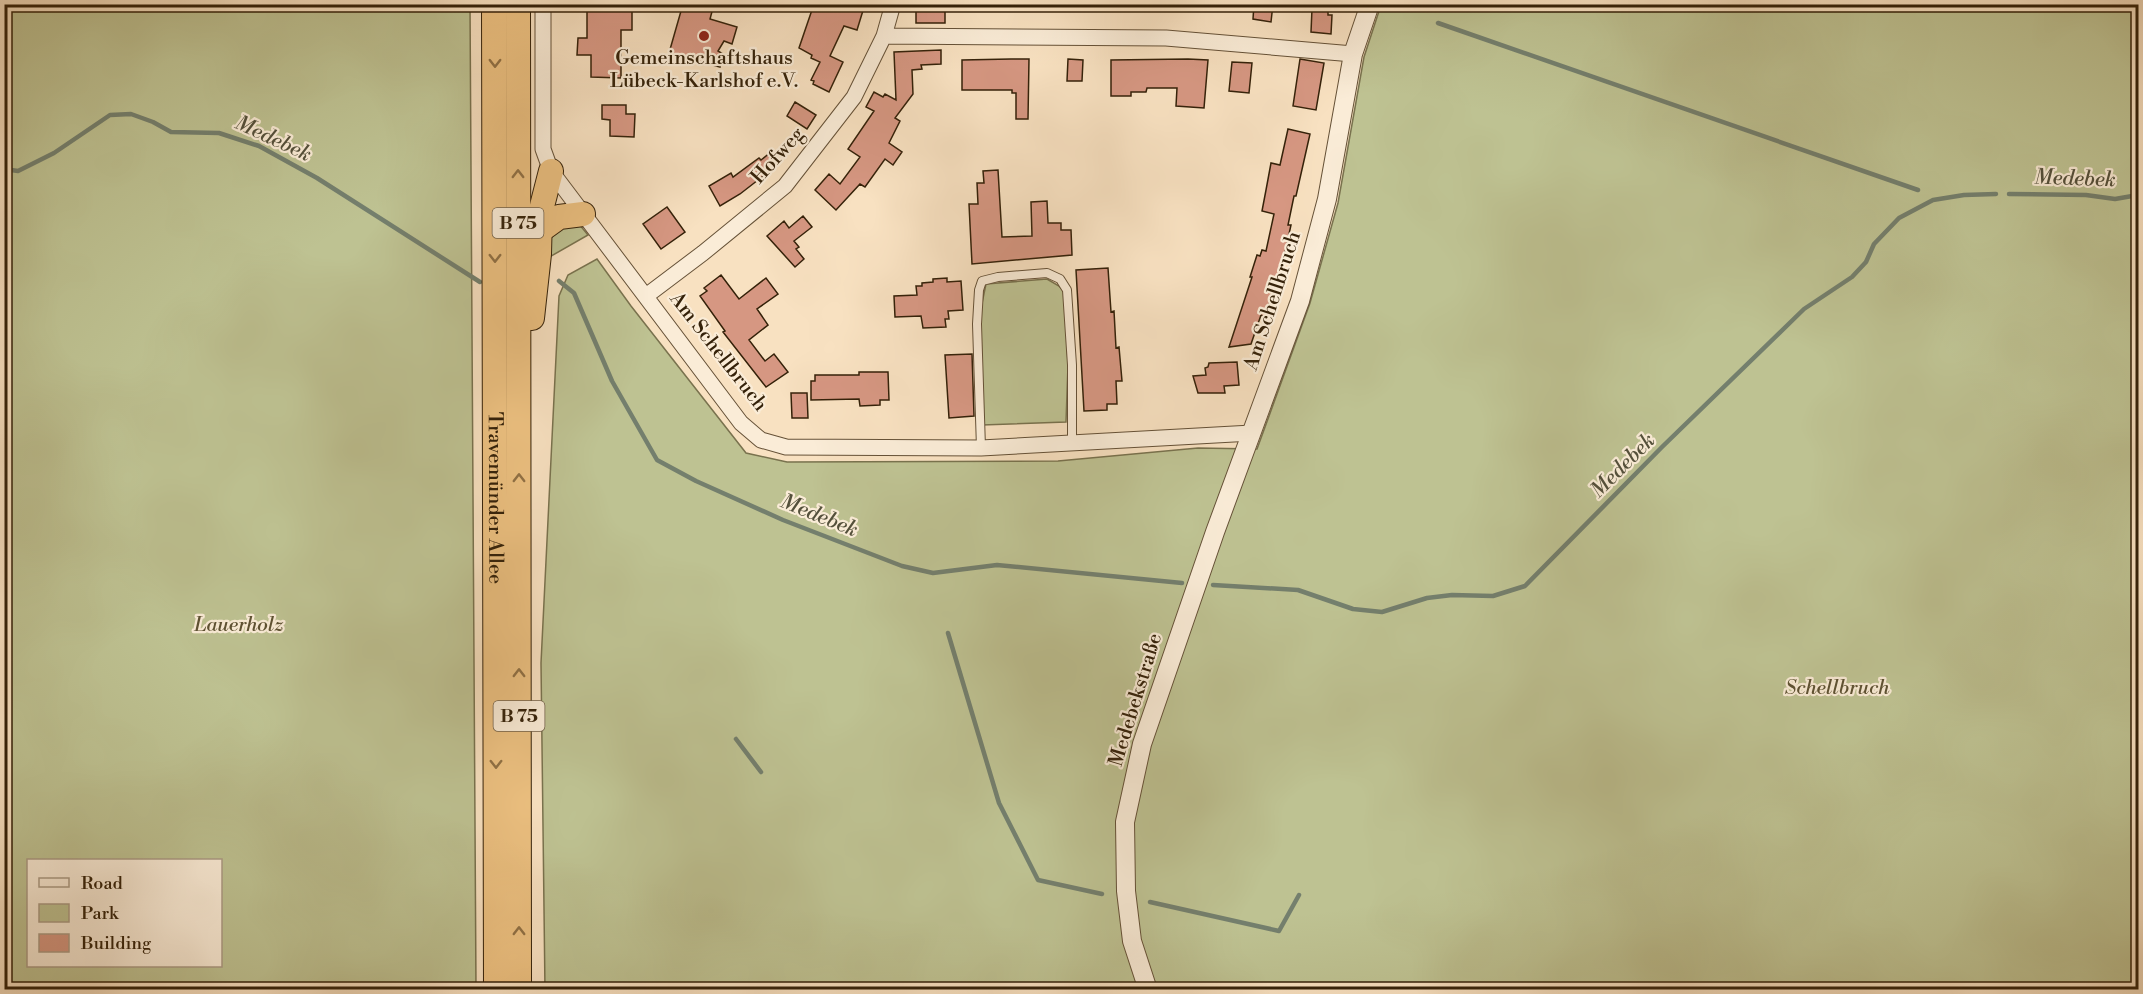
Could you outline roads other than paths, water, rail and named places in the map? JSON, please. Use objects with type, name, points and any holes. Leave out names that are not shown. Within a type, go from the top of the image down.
[{"type":"highway","name":"Travemünder Allee","points":[[494,4],[496,990]]},
{"type":"highway","name":"Travemünder Allee","points":[[518,4],[519,990]]},
{"type":"highway","points":[[519,442],[541,230],[540,214],[551,171]]},
{"type":"highway","points":[[541,230],[559,217],[583,214]]},
{"type":"street","points":[[543,4],[543,149],[551,171]]},
{"type":"street","name":"Hofweg","points":[[646,296],[703,254],[786,186],[854,97],[884,36],[892,4]]},
{"type":"street","name":"Am Schellbruch","points":[[551,171],[741,423],[761,440],[786,447],[981,448],[1252,433],[1300,301],[1327,199],[1353,54],[1370,4]]},
{"type":"street","points":[[884,36],[1166,38],[1353,54]]},
{"type":"street","name":"Medebekstraße","points":[[1148,990],[1132,941],[1126,891],[1125,822],[1142,744],[1215,532],[1252,433]]},
{"type":"lane","points":[[981,448],[977,324],[979,290],[982,281],[990,278],[1047,273],[1060,279],[1067,290],[1072,364],[1072,442]]},
{"type":"waterway","points":[[1438,23],[1918,190]]},
{"type":"waterway","name":"Medebek","points":[[4,169],[18,171],[54,153],[110,115],[131,114],[171,132],[219,133],[259,146],[317,178],[480,282]]},
{"type":"waterway","name":"Medebek","points":[[1213,585],[1298,590],[1353,609],[1382,612],[1427,598],[1452,595],[1493,596],[1525,586],[1662,447],[1804,309],[1852,277],[1866,262],[1874,244],[1899,218],[1933,200],[1964,195],[1996,194]]},
{"type":"waterway","name":"Medebek","points":[[2009,194],[2086,195],[2115,199],[2138,195]]},
{"type":"waterway","name":"Medebek","points":[[559,281],[574,293],[612,381],[657,460],[696,481],[783,520],[902,566],[933,573],[997,565],[1182,583]]},
{"type":"waterway","points":[[948,633],[999,803],[1038,880],[1102,894]]},
{"type":"waterway","points":[[736,739],[761,772]]},
{"type":"waterway","points":[[1150,902],[1279,931],[1299,895]]},
{"type":"place","name":"Gemeinschaftshaus Lübeck-Karlshof e.V.","points":[[704,36]]},
{"type":"park label","name":"Lauerholz","points":[[239,625]]},
{"type":"park label","name":"Schellbruch","points":[[1837,688]]}]
